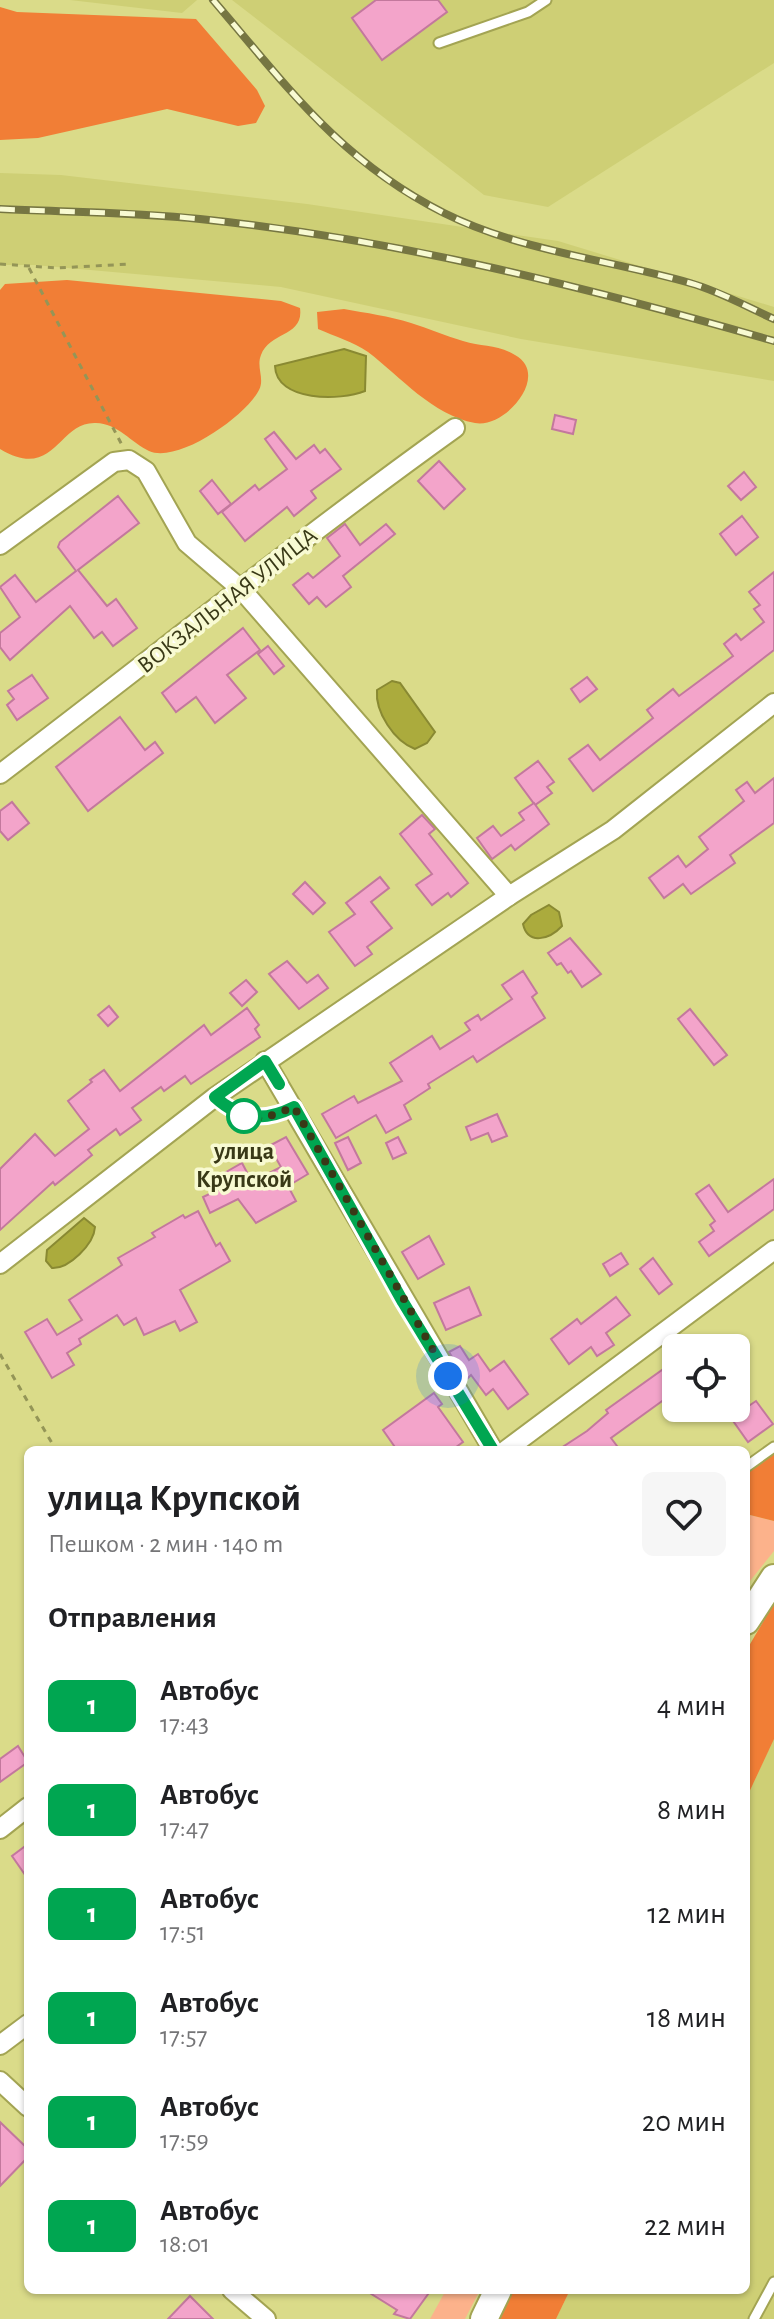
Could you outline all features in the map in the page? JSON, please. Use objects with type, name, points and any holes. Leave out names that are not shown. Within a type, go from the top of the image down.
[{"type":"main road","points":[[750,1615],[774,1578]]},
{"type":"main road","points":[[484,2319],[496,2294]]},
{"type":"street","name":"ВОКЗАЛЬНАЯ УЛИЦА","points":[[0,774],[242,590],[346,506],[455,428]]},
{"type":"street","points":[[0,545],[114,462],[129,460],[146,471],[187,543],[242,590],[509,896]]},
{"type":"street","points":[[0,1264],[215,1097],[509,896],[613,830],[774,703]]},
{"type":"street","points":[[265,1061],[403,1302],[491,1446]]},
{"type":"street","points":[[511,1446],[774,1250]]},
{"type":"street","points":[[0,1829],[24,1810]]},
{"type":"street","points":[[0,2045],[24,2027]]},
{"type":"street","points":[[0,2081],[24,2103]]},
{"type":"street","points":[[237,2294],[266,2319]]},
{"type":"lane","points":[[439,43],[528,12],[546,0]]},
{"type":"lane","points":[[215,1097],[228,1109],[262,1119],[294,1107]]},
{"type":"lane","points":[[750,1464],[774,1447]]},
{"type":"lane","points":[[754,2319],[774,2282]]},
{"type":"path","points":[[0,264],[29,268],[130,264]]},
{"type":"path","points":[[29,268],[129,460]]},
{"type":"path","points":[[0,1354],[54,1446]]},
{"type":"shaded area","points":[[70,0],[197,0],[182,13]]},
{"type":"shaded area","points":[[232,0],[774,0],[774,63],[548,207],[484,195]]},
{"type":"shaded area","points":[[0,7],[17,12],[196,19],[257,90],[265,106],[256,123],[238,126],[167,109],[38,138],[0,140]]},
{"type":"shaded area","points":[[0,173],[61,175],[307,204],[558,241],[774,307],[774,381],[521,339],[281,287],[34,265],[0,265]]},
{"type":"shaded area","points":[[67,280],[281,301],[300,308],[300,317],[292,329],[265,347],[260,359],[261,386],[252,401],[226,424],[193,444],[177,451],[149,451],[118,430],[96,423],[73,431],[45,455],[33,459],[18,457],[0,449],[0,290],[5,284]]},
{"type":"shaded area","points":[[344,309],[403,321],[463,341],[508,351],[525,364],[528,375],[526,387],[520,399],[499,418],[487,423],[459,419],[431,404],[362,348],[318,329],[317,312]]},
{"type":"shaded area","points":[[344,349],[366,356],[365,391],[341,396],[311,396],[286,386],[278,378],[275,366]]},
{"type":"shaded area","points":[[392,681],[400,683],[435,732],[427,743],[415,749],[393,733],[379,707],[377,690]]},
{"type":"shaded area","points":[[549,905],[559,912],[562,926],[546,937],[534,938],[523,924],[531,915]]},
{"type":"shaded area","points":[[84,1218],[95,1227],[90,1241],[73,1260],[52,1268],[46,1261],[47,1250]]},
{"type":"shaded area","points":[[774,1453],[774,1521],[750,1515],[750,1470]]},
{"type":"shaded area","points":[[750,1515],[774,1521],[774,1551],[750,1581]]},
{"type":"shaded area","points":[[774,1603],[774,1739],[750,1790],[750,1644]]},
{"type":"shaded area","points":[[774,1738],[774,2319],[556,2319],[568,2294],[750,2294],[750,1790]]},
{"type":"shaded area","points":[[444,2294],[478,2294],[465,2319],[430,2319]]},
{"type":"shaded area","points":[[510,2294],[568,2294],[556,2319],[500,2319]]},
{"type":"building","points":[[376,0],[438,0],[447,12],[382,60],[352,18]]},
{"type":"building","points":[[555,415],[576,420],[573,434],[552,429]]},
{"type":"building","points":[[274,432],[296,459],[314,445],[320,453],[325,449],[341,469],[311,491],[316,498],[294,516],[287,507],[245,541],[222,512],[255,485],[259,490],[287,469],[265,439]]},
{"type":"building","points":[[439,461],[465,489],[444,509],[418,481]]},
{"type":"building","points":[[744,472],[756,487],[741,500],[728,486]]},
{"type":"building","points":[[212,480],[231,504],[218,514],[200,491]]},
{"type":"building","points":[[118,496],[139,523],[78,570],[107,606],[116,599],[137,628],[113,646],[102,632],[94,638],[70,606],[10,660],[0,647],[0,633],[20,617],[0,587],[15,575],[36,602],[76,571],[58,547],[60,542]]},
{"type":"building","points":[[742,516],[758,537],[736,555],[720,534]]},
{"type":"building","points":[[345,524],[360,545],[386,524],[395,534],[343,576],[351,587],[326,607],[317,597],[309,604],[293,585],[308,573],[313,578],[340,556],[327,538]]},
{"type":"building","points":[[774,572],[774,650],[593,791],[569,759],[588,745],[600,760],[653,718],[647,710],[673,689],[679,696],[733,656],[724,644],[736,634],[741,640],[764,622],[754,609],[760,605],[749,592]]},
{"type":"building","points":[[243,628],[260,650],[227,675],[246,698],[215,723],[196,697],[176,712],[162,693]]},
{"type":"building","points":[[268,646],[284,666],[274,674],[258,654]]},
{"type":"building","points":[[32,675],[48,698],[17,720],[7,705],[14,699],[8,691]]},
{"type":"building","points":[[587,677],[597,689],[580,702],[571,689]]},
{"type":"building","points":[[120,717],[145,750],[155,742],[163,753],[88,811],[56,767]]},
{"type":"building","points":[[538,761],[554,782],[547,787],[552,793],[535,805],[515,778]]},
{"type":"building","points":[[774,778],[774,823],[730,855],[735,863],[691,894],[683,884],[664,898],[649,878],[678,856],[686,867],[708,849],[699,837],[744,801],[736,790],[747,782],[755,793]]},
{"type":"building","points":[[12,802],[29,823],[8,840],[0,831],[0,811]]},
{"type":"building","points":[[534,803],[549,824],[515,850],[511,845],[492,859],[477,838],[493,826],[501,836],[524,820],[519,813]]},
{"type":"building","points":[[422,815],[435,829],[429,834],[468,883],[451,897],[448,893],[432,905],[416,885],[432,874],[400,834]]},
{"type":"building","points":[[380,877],[389,888],[371,902],[392,928],[367,947],[372,954],[355,966],[329,932],[355,914],[346,903]]},
{"type":"building","points":[[305,882],[325,903],[313,914],[293,894]]},
{"type":"building","points":[[570,938],[601,974],[582,987],[571,971],[568,973],[561,963],[557,965],[548,953]]},
{"type":"building","points":[[287,961],[307,983],[318,975],[328,988],[299,1009],[269,974]]},
{"type":"building","points":[[523,971],[537,993],[532,997],[545,1018],[477,1062],[473,1056],[428,1084],[430,1088],[404,1105],[411,1119],[386,1133],[376,1115],[336,1138],[322,1114],[354,1096],[358,1103],[402,1081],[390,1063],[432,1036],[440,1049],[470,1030],[465,1023],[478,1015],[481,1020],[512,999],[502,985]]},
{"type":"building","points":[[246,980],[257,992],[242,1006],[230,993]]},
{"type":"building","points":[[109,1006],[118,1017],[108,1026],[98,1015]]},
{"type":"building","points":[[247,1008],[259,1025],[255,1029],[260,1037],[191,1084],[185,1076],[164,1091],[161,1087],[132,1108],[141,1120],[120,1135],[116,1129],[88,1150],[92,1155],[55,1185],[53,1182],[0,1230],[0,1169],[35,1134],[55,1156],[89,1129],[68,1101],[92,1082],[90,1080],[104,1070],[120,1091],[204,1025],[211,1035]]},
{"type":"building","points":[[690,1009],[727,1055],[714,1065],[678,1019]]},
{"type":"building","points":[[497,1114],[507,1136],[492,1142],[488,1133],[471,1140],[466,1127]]},
{"type":"building","points":[[286,1137],[308,1174],[288,1186],[296,1201],[256,1223],[238,1199],[210,1213],[203,1197],[220,1189],[217,1184],[229,1177],[226,1172],[242,1163],[252,1182],[281,1167],[269,1146]]},
{"type":"building","points":[[348,1137],[361,1163],[348,1170],[335,1143]]},
{"type":"building","points":[[398,1137],[406,1153],[393,1159],[386,1143]]},
{"type":"building","points":[[774,1179],[774,1209],[709,1256],[699,1242],[714,1231],[710,1225],[715,1221],[696,1194],[709,1185],[728,1212]]},
{"type":"building","points":[[198,1211],[216,1246],[220,1243],[230,1261],[180,1290],[197,1322],[180,1331],[175,1321],[144,1335],[136,1318],[124,1325],[117,1315],[79,1339],[81,1344],[67,1353],[74,1365],[52,1378],[25,1332],[47,1319],[57,1335],[82,1320],[69,1300],[122,1265],[118,1258],[155,1237],[152,1233],[183,1215],[185,1218]]},
{"type":"building","points":[[429,1236],[444,1264],[418,1279],[402,1252]]},
{"type":"building","points":[[621,1253],[628,1264],[610,1276],[603,1264]]},
{"type":"building","points":[[653,1258],[672,1284],[659,1294],[640,1269]]},
{"type":"building","points":[[469,1287],[481,1315],[446,1330],[434,1303]]},
{"type":"building","points":[[616,1297],[630,1315],[606,1333],[614,1345],[597,1356],[591,1347],[569,1364],[551,1339],[577,1319],[581,1324]]},
{"type":"building","points":[[460,1346],[469,1360],[478,1354],[490,1371],[504,1361],[528,1394],[508,1409],[493,1389],[486,1395],[471,1375],[466,1380],[449,1352]]},
{"type":"building","points":[[662,1370],[662,1401],[611,1438],[617,1446],[564,1446],[608,1413],[606,1410]]},
{"type":"building","points":[[434,1393],[442,1404],[438,1407],[463,1442],[458,1446],[394,1446],[383,1430]]},
{"type":"building","points":[[756,1401],[773,1424],[748,1442],[734,1422],[750,1422],[750,1405]]},
{"type":"building","points":[[18,1746],[24,1756],[24,1765],[0,1782],[0,1759]]},
{"type":"building","points":[[24,1847],[24,1873],[12,1856]]},
{"type":"building","points":[[0,2122],[24,2145],[24,2161],[0,2186]]},
{"type":"building","points":[[371,2294],[428,2294],[410,2319],[394,2314],[397,2310]]},
{"type":"building","points":[[190,2296],[213,2319],[168,2319]]},
{"type":"railway","points":[[213,0],[317,119],[344,145],[407,192],[444,213],[503,237],[690,283],[774,319]]},
{"type":"railway","points":[[0,209],[175,217],[346,239],[490,267],[774,341]]},
{"type":"bus line","name":"1","points":[[279,1084],[265,1061],[215,1097],[228,1109],[262,1119],[294,1107],[403,1302],[491,1446]]},
{"type":"place","name":"улица Крупской","points":[[244,1116]]},
{"type":"route","points":[[244,1116],[262,1119],[294,1107],[448,1376]]}]
